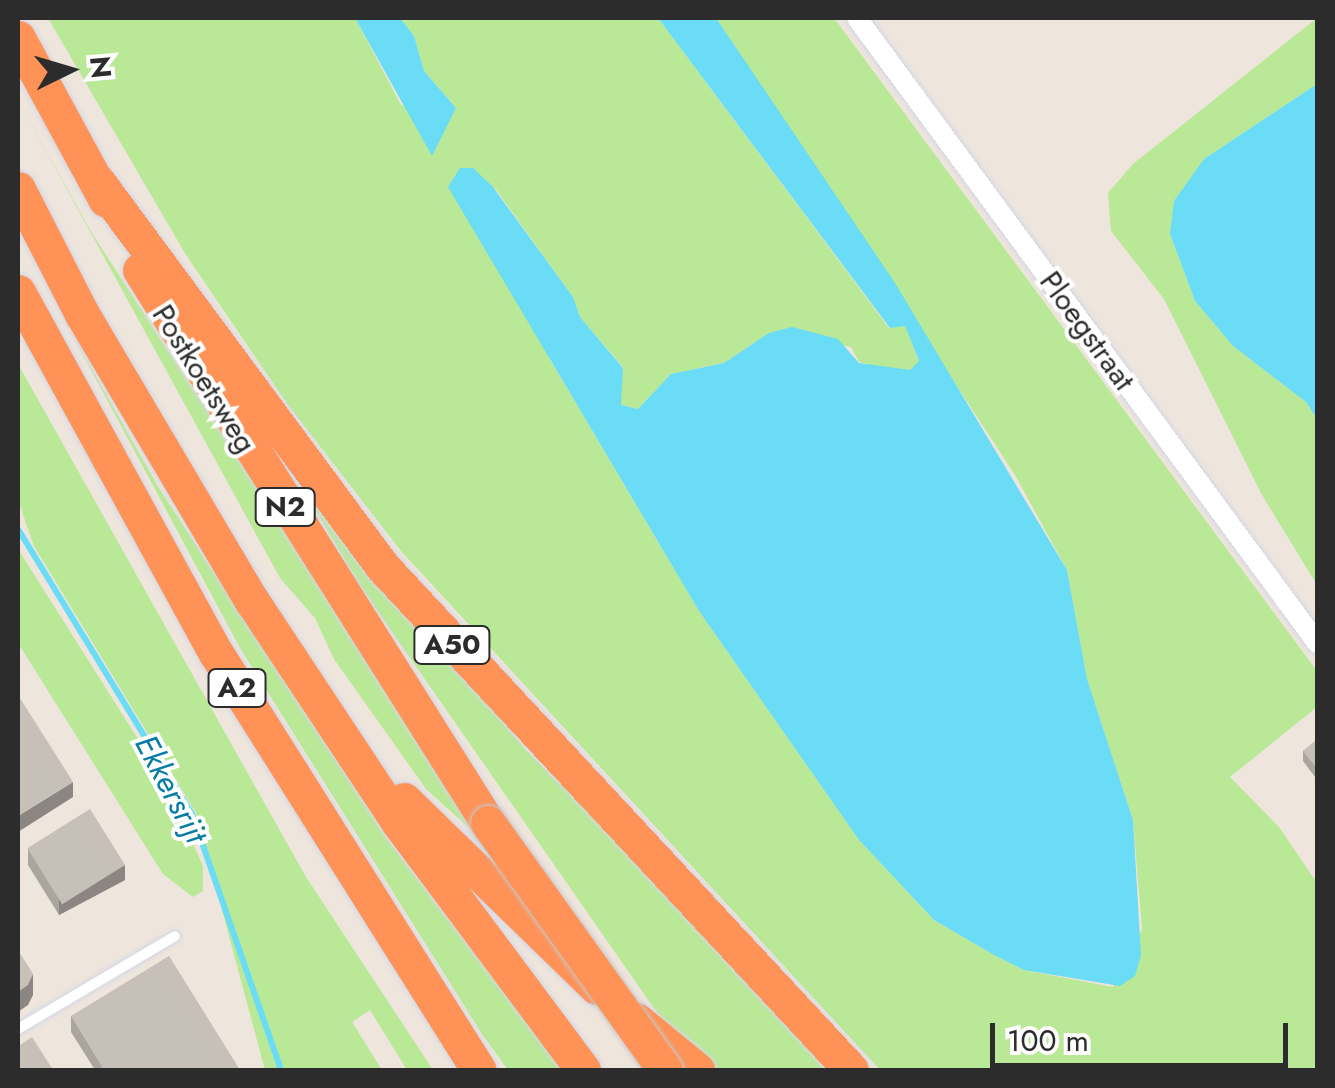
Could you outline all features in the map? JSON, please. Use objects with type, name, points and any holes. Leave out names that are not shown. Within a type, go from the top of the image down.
[{"type":"highway","name":"Postkoetsweg","points":[[18,38],[98,182],[156,303],[488,823],[665,1070]]},
{"type":"highway","name":"A50","points":[[98,182],[382,566],[850,1070]]},
{"type":"highway","name":"A2","points":[[18,189],[174,474],[342,737],[582,1070]]},
{"type":"highway","name":"A2","points":[[18,292],[216,653],[479,1070]]},
{"type":"highway","points":[[342,737],[575,969],[697,1070]]},
{"type":"street","name":"Ploegstraat","points":[[857,18],[1318,644]]},
{"type":"lane","points":[[18,1029],[174,936]]},
{"type":"green space","points":[[48,18],[355,18],[401,105],[456,108],[424,71],[414,36],[400,18],[658,18],[889,328],[905,325],[919,362],[909,371],[887,369],[859,362],[851,347],[769,333],[724,363],[671,374],[638,409],[620,405],[623,367],[580,317],[573,297],[494,187],[549,358],[699,611],[859,840],[934,920],[994,955],[1024,970],[1113,987],[1142,929],[1133,820],[1087,679],[1067,570],[1015,475],[716,18],[834,18],[1317,671],[1317,707],[1230,777],[1279,827],[1317,883],[1317,1070],[880,1070],[401,551],[288,405],[186,255]]},
{"type":"green space","points":[[1317,18],[1317,84],[1204,159],[1170,234],[1195,301],[1233,346],[1306,402],[1317,419],[1317,585],[1262,495],[1164,299],[1111,231],[1108,193],[1133,164]]},
{"type":"green space","points":[[18,100],[93,235],[489,846],[426,789],[334,659],[315,618],[280,578]]},
{"type":"green space","points":[[67,325],[159,488],[385,836],[562,1070],[508,1070],[482,1034],[240,648]]},
{"type":"green space","points":[[18,364],[306,877],[433,1070],[407,1070],[370,1010],[352,1022],[382,1070],[265,1070],[196,813],[34,546],[18,500]]},
{"type":"green space","points":[[295,476],[526,750],[721,946],[825,1070],[717,1070],[667,1027],[360,586]]},
{"type":"green space","points":[[18,549],[167,785],[203,866],[203,891],[193,897],[163,874],[18,643]]},
{"type":"water","points":[[355,18],[400,18],[414,36],[424,71],[456,108],[432,156]]},
{"type":"water","points":[[658,18],[716,18],[895,283],[1067,570],[1087,679],[1133,820],[1141,955],[1135,976],[1120,986],[1024,970],[994,955],[934,920],[859,840],[699,611],[448,187],[460,168],[473,168],[493,187],[573,297],[580,317],[623,368],[621,405],[638,409],[671,374],[724,363],[769,333],[792,327],[838,339],[859,363],[910,370],[919,361],[905,326],[890,328]]},
{"type":"water","points":[[1317,84],[1317,419],[1306,402],[1233,346],[1195,301],[1170,234],[1174,201],[1204,159]]},
{"type":"building","points":[[18,695],[73,782],[18,816]]},
{"type":"building","points":[[1318,739],[1318,770],[1303,751]]},
{"type":"building","points":[[90,809],[125,865],[62,904],[27,848]]},
{"type":"building","points":[[18,950],[33,974],[28,985],[18,992]]},
{"type":"building","points":[[169,956],[240,1070],[96,1070],[102,1067],[71,1016]]},
{"type":"building","points":[[32,1037],[53,1070],[18,1070],[18,1041],[20,1045]]},
{"type":"waterway","name":"Ekkersrijt","points":[[18,529],[192,814],[281,1070]]}]
